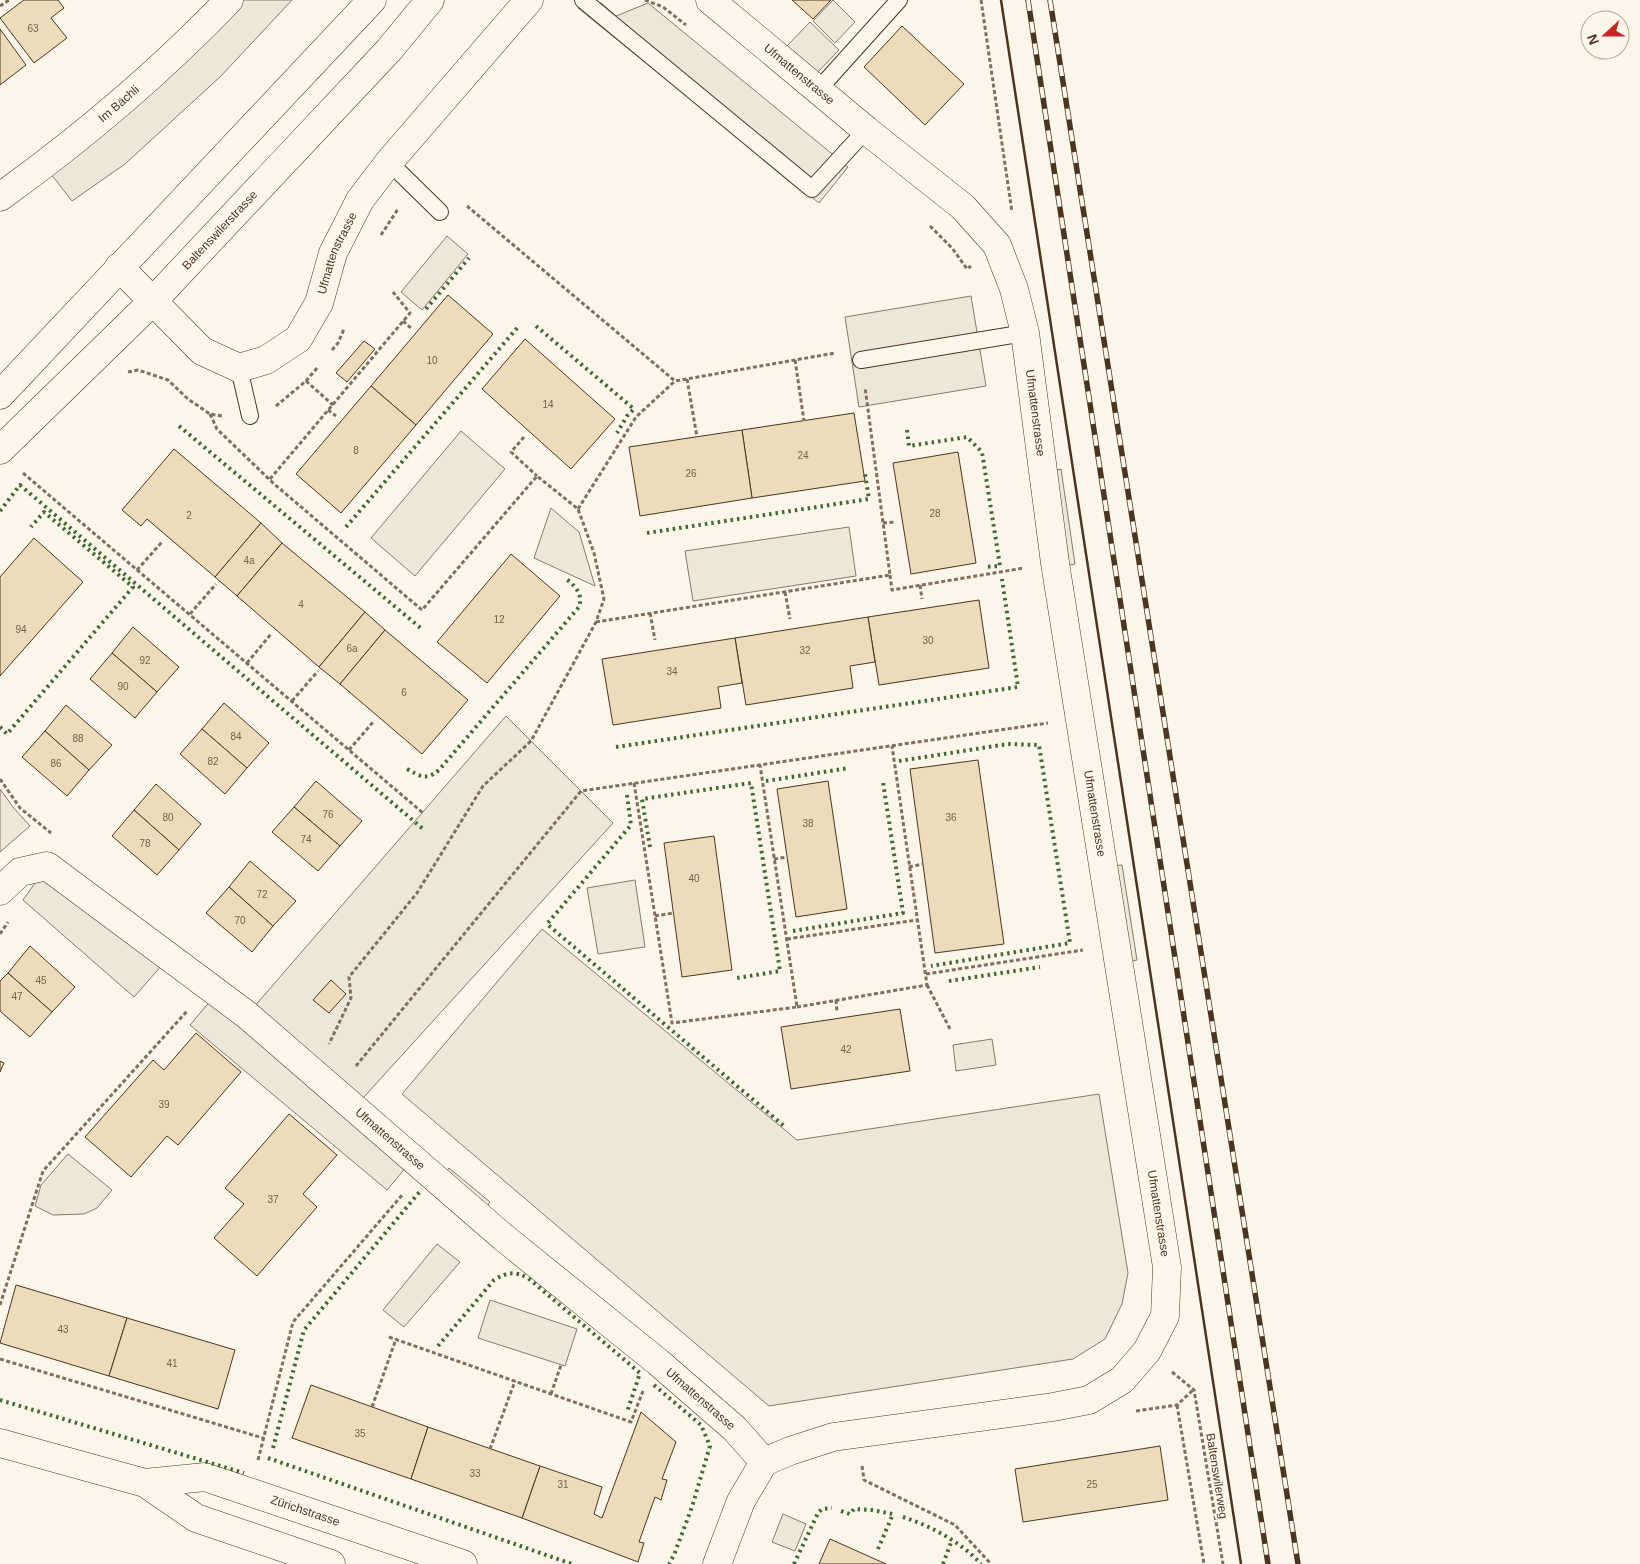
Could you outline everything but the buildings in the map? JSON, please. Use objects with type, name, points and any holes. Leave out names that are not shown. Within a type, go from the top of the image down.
[{"type":"street","name":"Im Bächli","points":[[0,197],[44,165],[128,97],[229,0]]},
{"type":"street","points":[[0,395],[372,0]]},
{"type":"street","name":"Baltenswilerstrasse","points":[[0,450],[152,302],[390,50],[430,0]]},
{"type":"street","name":"Ufmattenstrasse","points":[[239,368],[266,360],[298,339],[319,303],[333,253],[360,200],[389,162],[528,0]]},
{"type":"street","name":"Ufmattenstrasse","points":[[0,891],[20,872],[48,866],[247,1015],[503,1237],[658,1362],[735,1429],[764,1462],[790,1450],[833,1437],[1053,1407],[1090,1400],[1122,1380],[1147,1351],[1165,1316],[1167,1267],[1055,563],[1025,333],[1014,289],[997,245],[963,207],[866,130],[710,0]]},
{"type":"street","points":[[119,267],[202,351],[239,368]]},
{"type":"street","name":"Zürichstrasse","points":[[0,1443],[145,1483],[196,1518],[331,1564]]},
{"type":"street","points":[[717,1564],[741,1502],[764,1462]]},
{"type":"street","name":"Zürichstrasse","points":[[145,1483],[205,1476],[463,1564]]},
{"type":"lane","points":[[583,0],[812,189],[866,130]]},
{"type":"lane","points":[[818,90],[899,0]]},
{"type":"lane","points":[[389,162],[440,212]]},
{"type":"lane","points":[[861,360],[1025,333]]},
{"type":"lane","points":[[239,368],[250,416]]},
{"type":"path","points":[[0,6],[9,0]]},
{"type":"path","points":[[981,0],[1014,227],[997,245]]},
{"type":"path","points":[[463,203],[675,381]]},
{"type":"path","points":[[270,479],[410,313],[393,292]]},
{"type":"path","points":[[403,321],[412,329]]},
{"type":"path","points":[[578,509],[636,417],[675,381],[859,349],[892,590],[1027,568]]},
{"type":"path","points":[[794,360],[804,421]]},
{"type":"path","points":[[687,379],[697,437]]},
{"type":"path","points":[[306,381],[333,405]]},
{"type":"path","points":[[328,410],[336,416]]},
{"type":"path","points":[[210,414],[217,429],[270,479],[422,610],[537,476]]},
{"type":"path","points":[[329,1046],[351,998],[349,977],[418,893],[483,786],[531,741],[596,622],[604,599],[594,553],[578,509],[511,452],[524,437]]},
{"type":"path","points":[[22,472],[423,813]]},
{"type":"path","points":[[883,523],[895,522]]},
{"type":"path","points":[[137,570],[162,542]]},
{"type":"path","points":[[596,622],[890,575]]},
{"type":"path","points":[[190,614],[216,584]]},
{"type":"path","points":[[920,585],[922,599]]},
{"type":"path","points":[[785,592],[790,619]]},
{"type":"path","points":[[650,613],[655,640]]},
{"type":"path","points":[[247,663],[271,634]]},
{"type":"path","points":[[292,701],[318,671]]},
{"type":"path","points":[[349,750],[374,720]]},
{"type":"path","points":[[355,1067],[581,791],[1051,723]]},
{"type":"path","points":[[892,746],[927,985],[950,1028]]},
{"type":"path","points":[[760,765],[797,1007]]},
{"type":"path","points":[[634,783],[672,1023],[797,1007],[927,985]]},
{"type":"path","points":[[774,859],[788,857]]},
{"type":"path","points":[[909,867],[923,864]]},
{"type":"path","points":[[655,916],[673,913]]},
{"type":"path","points":[[787,939],[917,920]]},
{"type":"path","points":[[926,974],[1086,949]]},
{"type":"path","points":[[0,1305],[43,1171],[209,987]]},
{"type":"path","points":[[836,1000],[837,1012]]},
{"type":"path","points":[[251,1492],[293,1322],[424,1169]]},
{"type":"path","points":[[389,1337],[631,1422],[648,1377],[658,1362]]},
{"type":"path","points":[[372,1407],[396,1339]]},
{"type":"path","points":[[0,1360],[263,1438]]},
{"type":"path","points":[[551,1394],[561,1365]]},
{"type":"path","points":[[490,1449],[515,1381]]},
{"type":"path","name":"Baltenswilerweg","points":[[1194,1390],[1223,1564]]},
{"type":"path","points":[[1177,1405],[1204,1564]]},
{"type":"path","points":[[858,1433],[864,1480],[955,1524],[991,1564]]},
{"type":"shaded area","points":[[229,0],[292,0],[221,76],[125,164],[72,201],[44,165]]},
{"type":"shaded area","points":[[833,0],[855,22],[835,43],[813,21]]},
{"type":"shaded area","points":[[601,3],[616,16],[648,3],[848,167],[819,203],[578,8]]},
{"type":"shaded area","points":[[810,22],[839,50],[818,72],[787,46]]},
{"type":"shaded area","points":[[447,236],[468,254],[422,310],[401,292]]},
{"type":"shaded area","points":[[971,296],[986,386],[859,407],[845,317]]},
{"type":"shaded area","points":[[461,431],[505,469],[415,576],[371,538]]},
{"type":"shaded area","points":[[1061,469],[1075,564],[1065,566],[1051,471]]},
{"type":"shaded area","points":[[551,508],[579,532],[595,586],[534,558]]},
{"type":"shaded area","points":[[849,527],[856,576],[693,601],[685,551]]},
{"type":"shaded area","points":[[506,716],[613,823],[354,1108],[413,1159],[387,1190],[190,1025],[217,993],[247,1015]]},
{"type":"shaded area","points":[[0,789],[30,826],[0,852]]},
{"type":"shaded area","points":[[1122,865],[1137,960],[1127,962],[1112,866]]},
{"type":"shaded area","points":[[47,866],[169,957],[134,997],[23,900]]},
{"type":"shaded area","points":[[635,880],[645,947],[598,954],[587,888]]},
{"type":"shaded area","points":[[542,929],[797,1140],[1099,1094],[1128,1273],[1122,1304],[1105,1339],[1073,1359],[769,1406],[402,1094]]},
{"type":"shaded area","points":[[992,1039],[996,1065],[956,1071],[953,1045]]},
{"type":"shaded area","points":[[68,1154],[112,1190],[97,1208],[84,1214],[53,1215],[35,1206],[41,1185]]},
{"type":"shaded area","points":[[449,1168],[490,1202],[484,1211],[443,1177]]},
{"type":"shaded area","points":[[437,1244],[460,1262],[404,1327],[383,1310]]},
{"type":"shaded area","points":[[490,1300],[577,1329],[565,1366],[478,1338]]},
{"type":"shaded area","points":[[783,1514],[806,1524],[795,1551],[772,1542]]},
{"type":"railway","points":[[1028,0],[1268,1564]]},
{"type":"railway","points":[[1050,0],[1298,1564]]},
{"type":"hedge","points":[[426,309],[469,258]]},
{"type":"hedge","points":[[536,326],[634,409],[627,416],[617,433]]},
{"type":"hedge","points":[[346,527],[518,327]]},
{"type":"hedge","points":[[179,426],[423,630]]},
{"type":"hedge","points":[[907,430],[909,446],[967,437],[982,452],[1000,566],[984,567]]},
{"type":"hedge","points":[[647,533],[869,499],[865,474]]},
{"type":"hedge","points":[[0,511],[20,485],[423,829]]},
{"type":"hedge","points":[[0,727],[7,734],[133,587],[44,512],[31,527]]},
{"type":"hedge","points":[[407,769],[423,776],[430,775],[439,770],[579,607],[578,591],[566,579]]},
{"type":"hedge","points":[[616,747],[1018,687],[1002,579]]},
{"type":"hedge","points":[[899,761],[1008,744],[1039,745],[1070,943],[931,966]]},
{"type":"hedge","points":[[766,781],[849,768]]},
{"type":"hedge","points":[[793,931],[903,913],[883,782]]},
{"type":"hedge","points":[[650,847],[642,799],[751,783],[780,971],[737,978]]},
{"type":"hedge","points":[[627,795],[631,825],[547,924],[784,1126]]},
{"type":"hedge","points":[[949,981],[1040,967]]},
{"type":"hedge","points":[[273,1448],[304,1330],[422,1189]]},
{"type":"hedge","points":[[438,1346],[494,1280],[507,1274],[519,1274],[528,1278],[640,1373],[627,1412]]},
{"type":"hedge","points":[[654,1385],[701,1425],[710,1446],[692,1507],[669,1564]]},
{"type":"hedge","points":[[0,1400],[244,1473]]},
{"type":"hedge","points":[[268,1458],[572,1564]]},
{"type":"hedge","points":[[794,1564],[818,1513],[822,1509],[832,1508]]},
{"type":"hedge","points":[[841,1511],[850,1514],[854,1509],[872,1510],[893,1514],[878,1549]]},
{"type":"hedge","points":[[903,1517],[924,1525],[955,1542],[981,1564]]},
{"type":"hedge","points":[[943,1564],[952,1540]]},
{"type":"wall","points":[[1001,0],[1241,1564]]}]
